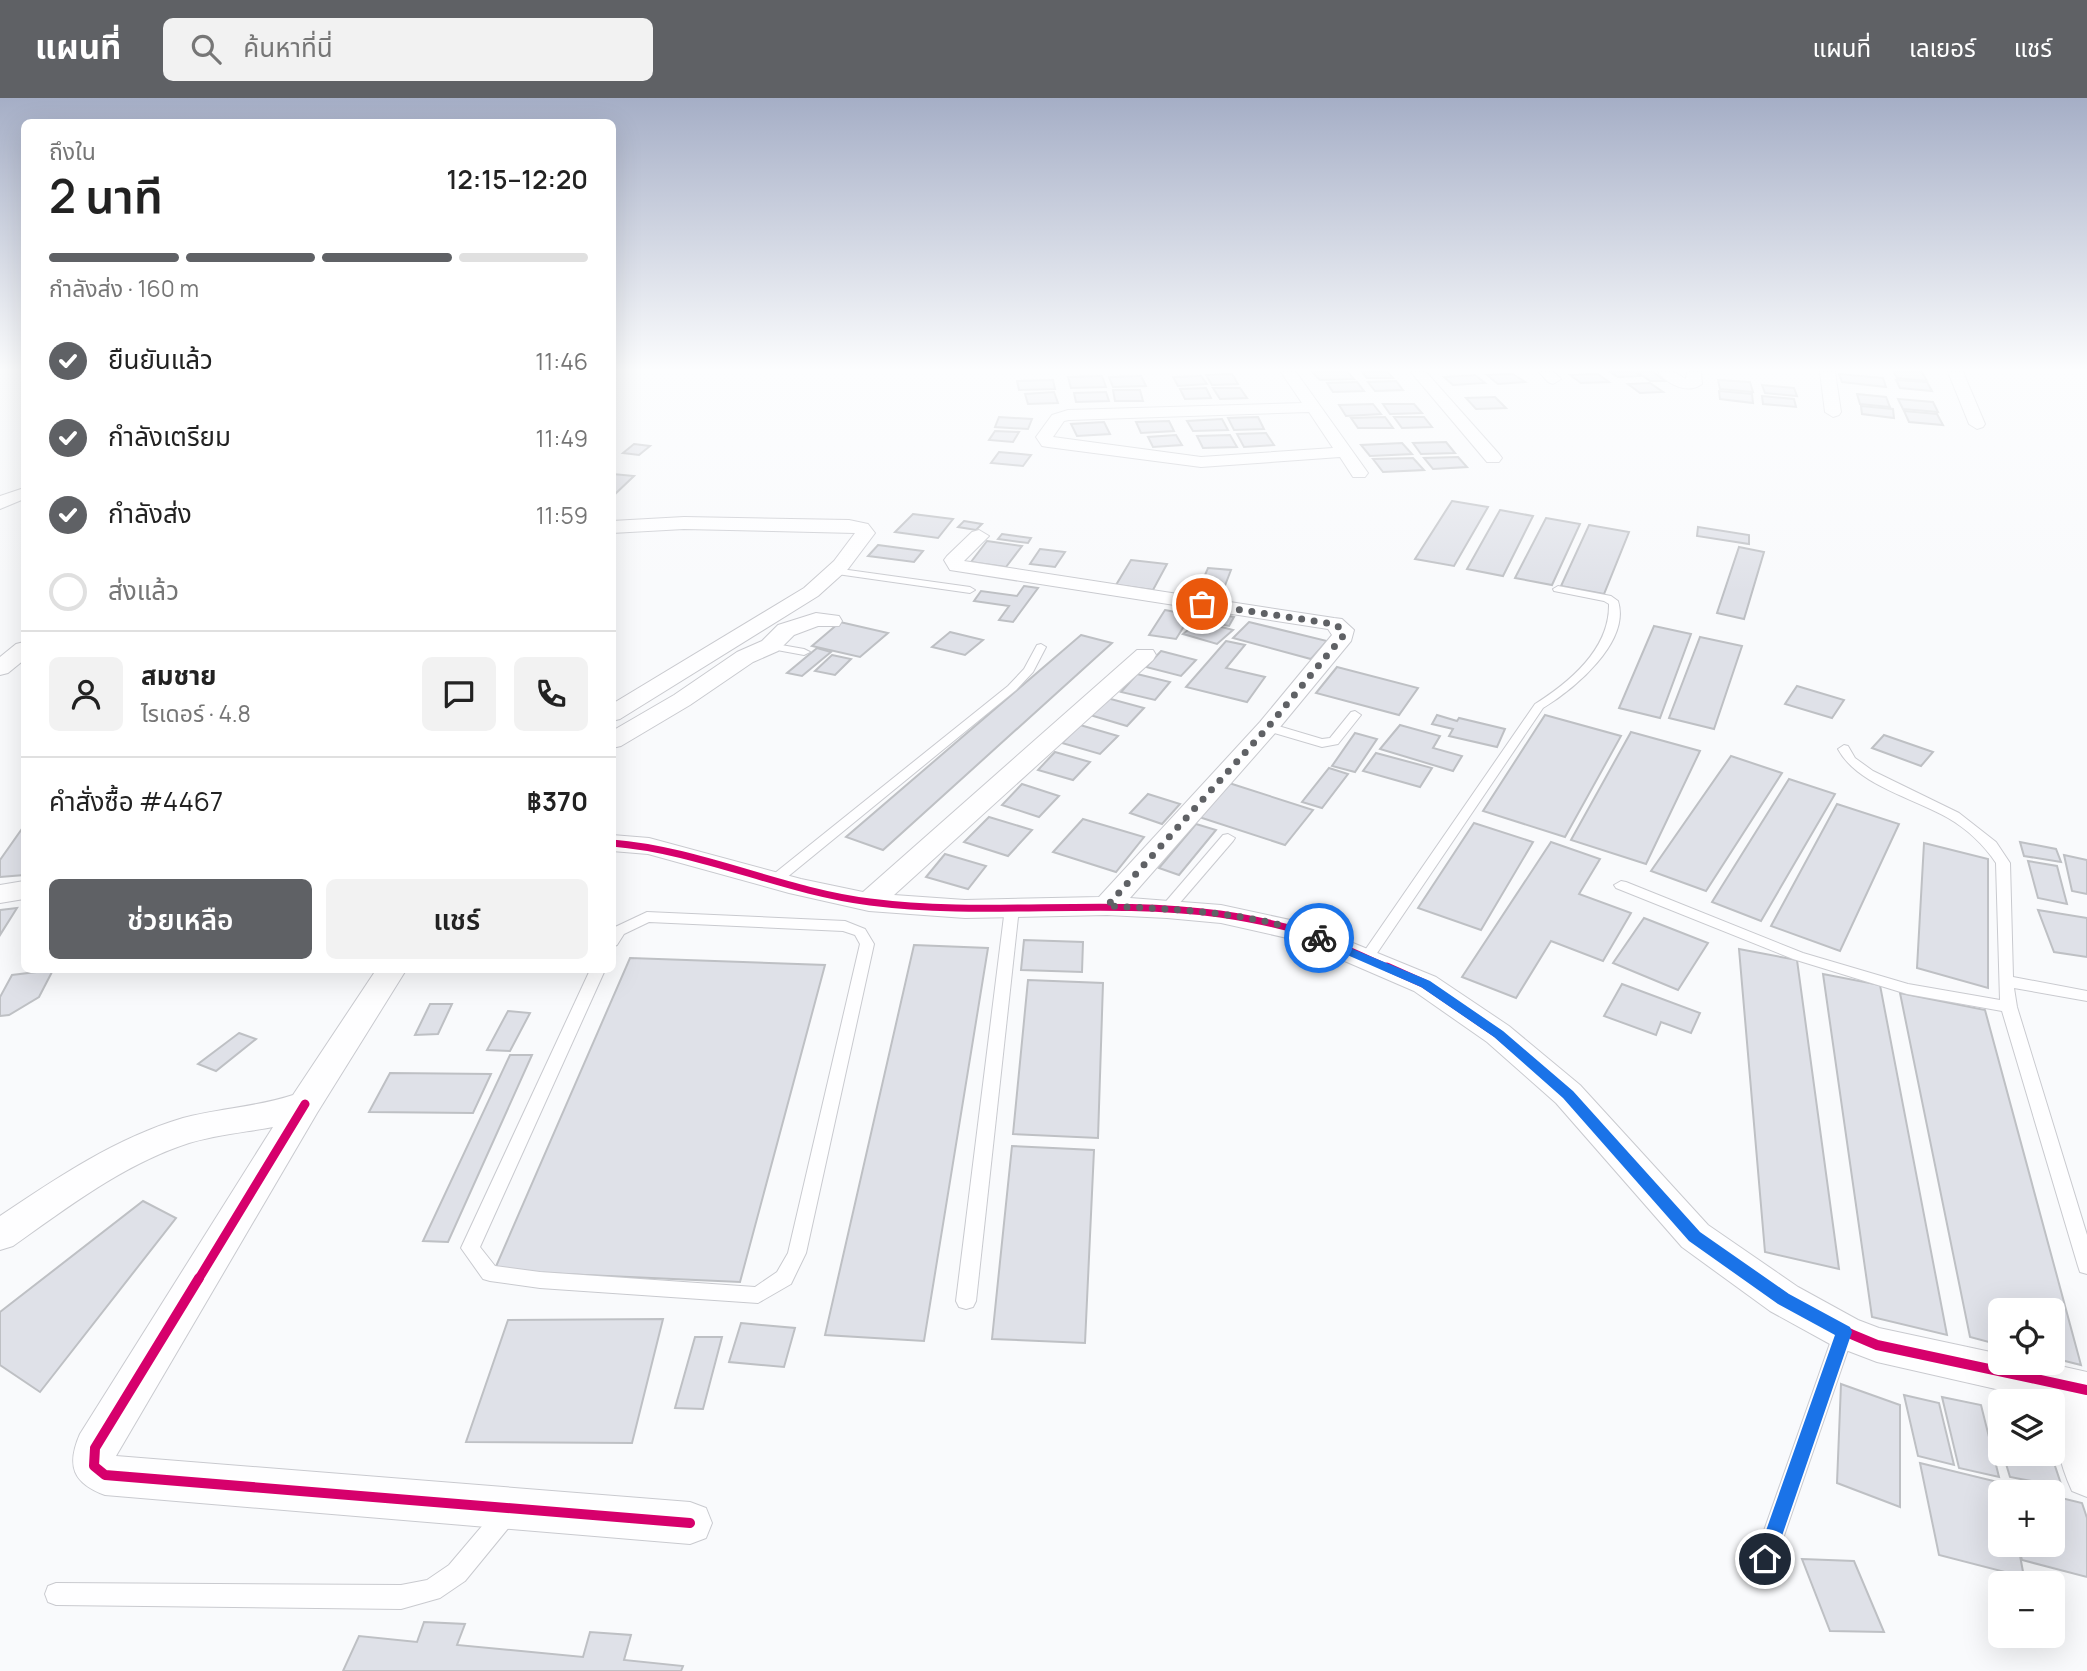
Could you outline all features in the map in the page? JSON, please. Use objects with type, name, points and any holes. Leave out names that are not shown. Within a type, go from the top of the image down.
[{"type":"street","points":[[1074,445],[1201,462],[1345,452]]},
{"type":"street","points":[[1340,445],[1359,473]]},
{"type":"street","points":[[1482,445],[1493,458]]},
{"type":"street","points":[[0,503],[21,494]]},
{"type":"street","points":[[616,527],[684,523],[861,528],[865,533],[824,582],[801,599],[616,712]]},
{"type":"street","points":[[979,536],[954,560],[957,566],[1334,624],[1343,630],[1343,636],[1268,727],[1107,906]]},
{"type":"street","points":[[616,739],[682,700],[745,657],[770,646],[786,630],[798,623],[816,619],[831,621]]},
{"type":"street","points":[[0,668],[21,651]]},
{"type":"street","points":[[869,902],[1145,654]]},
{"type":"street","points":[[616,843],[649,846],[869,902],[965,909],[1107,906],[1221,914],[1304,932],[1425,984],[1499,1034],[1568,1094],[1695,1236],[1784,1299],[1844,1332],[1877,1345],[2075,1388],[2087,1476]]},
{"type":"street","points":[[0,894],[21,890]]},
{"type":"street","points":[[389,973],[95,1448],[94,1466],[105,1475],[690,1523]]},
{"type":"street","points":[[0,1235],[82,1179],[146,1145],[187,1129],[276,1114],[306,1104]]},
{"type":"lane","points":[[834,571],[970,590]]},
{"type":"lane","points":[[1366,959],[1539,706],[1560,695],[1581,677],[1617,616],[1614,603],[1607,598],[1558,589]]},
{"type":"lane","points":[[770,646],[804,652]]},
{"type":"lane","points":[[775,880],[1012,688],[1029,670],[1041,647]]},
{"type":"lane","points":[[1268,727],[1322,743],[1334,741],[1355,715]]},
{"type":"lane","points":[[1844,749],[1850,760],[1869,774],[1954,816],[1991,845],[2003,863],[2006,981],[2010,1007],[2087,1266]]},
{"type":"lane","points":[[1167,909],[1228,838]]},
{"type":"lane","points":[[1621,884],[1798,956],[1907,989],[2010,1007]]},
{"type":"lane","points":[[966,1301],[1012,908]]},
{"type":"lane","points":[[597,973],[471,1248],[490,1273],[540,1280],[758,1294],[784,1278],[797,1252],[867,944],[860,932],[845,926],[648,917],[618,931],[616,935]]},
{"type":"lane","points":[[2006,981],[2087,996]]},
{"type":"lane","points":[[1765,1559],[1844,1332]]},
{"type":"lane","points":[[56,1594],[401,1597],[432,1590],[457,1573],[511,1508]]},
{"type":"building","points":[[632,445],[650,446],[639,455],[623,453]]},
{"type":"building","points":[[1202,445],[1237,447],[1203,448]]},
{"type":"building","points":[[1361,445],[1404,445],[1412,454],[1370,456]]},
{"type":"building","points":[[1415,445],[1449,445],[1455,453],[1421,454]]},
{"type":"building","points":[[999,452],[1031,455],[1023,466],[991,463]]},
{"type":"building","points":[[1458,457],[1467,467],[1433,469],[1424,458]]},
{"type":"building","points":[[1413,458],[1424,470],[1383,472],[1373,459]]},
{"type":"building","points":[[616,474],[634,476],[616,493]]},
{"type":"building","points":[[1452,501],[1488,507],[1454,566],[1415,559]]},
{"type":"building","points":[[1500,510],[1533,516],[1503,576],[1467,569]]},
{"type":"building","points":[[913,514],[953,519],[938,538],[895,532]]},
{"type":"building","points":[[1546,518],[1580,524],[1552,585],[1515,578]]},
{"type":"building","points":[[964,521],[982,524],[976,530],[958,527]]},
{"type":"building","points":[[1589,525],[1629,532],[1604,594],[1561,586]]},
{"type":"building","points":[[1698,527],[1749,535],[1749,544],[1697,536]]},
{"type":"building","points":[[1002,534],[1031,538],[1028,543],[998,539]]},
{"type":"building","points":[[987,541],[1022,546],[1006,567],[971,562]]},
{"type":"building","points":[[878,545],[923,551],[914,562],[868,556]]},
{"type":"building","points":[[1739,547],[1764,552],[1744,619],[1717,613]]},
{"type":"building","points":[[1040,549],[1065,552],[1055,567],[1030,564]]},
{"type":"building","points":[[1131,560],[1167,564],[1153,590],[1116,585]]},
{"type":"building","points":[[1208,568],[1231,570],[1219,601],[1195,598]]},
{"type":"building","points":[[1024,586],[1038,588],[1013,622],[999,620],[1009,606],[974,601],[981,591],[1017,596]]},
{"type":"building","points":[[1165,610],[1191,615],[1176,639],[1149,635]]},
{"type":"building","points":[[1213,613],[1234,617],[1229,626],[1207,622]]},
{"type":"building","points":[[1199,621],[1233,630],[1217,644],[1183,634]]},
{"type":"building","points":[[840,622],[888,633],[860,657],[812,646]]},
{"type":"building","points":[[1249,622],[1327,641],[1311,659],[1233,638]]},
{"type":"building","points":[[1654,626],[1691,634],[1660,718],[1619,708]]},
{"type":"building","points":[[950,632],[983,640],[965,655],[932,647]]},
{"type":"building","points":[[1081,635],[1112,643],[883,850],[846,837]]},
{"type":"building","points":[[1700,637],[1742,646],[1714,729],[1669,718]]},
{"type":"building","points":[[1226,641],[1245,645],[1226,668],[1265,677],[1247,702],[1186,687]]},
{"type":"building","points":[[817,648],[831,652],[802,676],[787,673]]},
{"type":"building","points":[[1161,651],[1196,660],[1181,676],[1146,667]]},
{"type":"building","points":[[832,655],[851,659],[835,675],[815,671]]},
{"type":"building","points":[[1337,667],[1418,688],[1399,715],[1316,693]]},
{"type":"building","points":[[1137,674],[1170,682],[1155,700],[1121,692]]},
{"type":"building","points":[[1797,686],[1844,700],[1832,718],[1785,704]]},
{"type":"building","points":[[1107,698],[1144,708],[1127,726],[1090,715]]},
{"type":"building","points":[[1437,715],[1505,729],[1497,747],[1449,736],[1453,729],[1432,724]]},
{"type":"building","points":[[1545,715],[1621,736],[1565,837],[1483,811]]},
{"type":"building","points":[[1080,725],[1118,736],[1100,754],[1062,743]]},
{"type":"building","points":[[1400,725],[1440,736],[1433,748],[1462,756],[1453,771],[1380,749]]},
{"type":"building","points":[[1631,732],[1700,751],[1646,864],[1571,840]]},
{"type":"building","points":[[1355,733],[1377,739],[1355,772],[1332,766]]},
{"type":"building","points":[[1884,735],[1933,752],[1921,766],[1872,748]]},
{"type":"building","points":[[1055,752],[1090,762],[1073,780],[1038,770]]},
{"type":"building","points":[[1376,753],[1432,768],[1420,787],[1363,771]]},
{"type":"building","points":[[1731,756],[1782,773],[1706,891],[1651,871]]},
{"type":"building","points":[[1329,768],[1348,774],[1322,808],[1302,802]]},
{"type":"building","points":[[1789,779],[1835,794],[1761,921],[1712,902]]},
{"type":"building","points":[[1229,783],[1313,810],[1285,845],[1199,817]]},
{"type":"building","points":[[1022,784],[1059,796],[1039,817],[1002,805]]},
{"type":"building","points":[[1148,794],[1180,804],[1162,824],[1130,813]]},
{"type":"building","points":[[1837,804],[1899,824],[1840,951],[1771,926]]},
{"type":"building","points":[[989,817],[1032,830],[1008,856],[964,842]]},
{"type":"building","points":[[1083,819],[1144,837],[1116,872],[1053,852]]},
{"type":"building","points":[[1474,823],[1533,842],[1481,930],[1418,908]]},
{"type":"building","points":[[1196,824],[1216,830],[1179,875],[1159,868]]},
{"type":"building","points":[[21,830],[21,875],[0,877],[0,860]]},
{"type":"building","points":[[1551,842],[1600,859],[1579,894],[1631,913],[1603,961],[1551,941],[1516,998],[1462,977]]},
{"type":"building","points":[[2020,842],[2056,849],[2061,862],[2024,856]]},
{"type":"building","points":[[1924,843],[1988,859],[1988,988],[1917,968]]},
{"type":"building","points":[[945,854],[986,866],[968,889],[926,877]]},
{"type":"building","points":[[2064,855],[2087,860],[2087,894],[2072,891]]},
{"type":"building","points":[[2028,861],[2057,866],[2067,904],[2038,898]]},
{"type":"building","points":[[17,908],[0,935],[0,910]]},
{"type":"building","points":[[2038,910],[2087,918],[2087,957],[2054,952]]},
{"type":"building","points":[[1644,918],[1708,943],[1678,990],[1613,963]]},
{"type":"building","points":[[1024,940],[1083,942],[1082,972],[1021,970]]},
{"type":"building","points":[[914,945],[988,948],[924,1341],[825,1335]]},
{"type":"building","points":[[1739,949],[1797,960],[1839,1269],[1765,1252]]},
{"type":"building","points":[[630,958],[825,965],[740,1282],[494,1271]]},
{"type":"building","points":[[51,973],[39,997],[9,1015],[0,1016],[0,997],[12,975]]},
{"type":"building","points":[[1823,974],[1880,985],[1947,1335],[1872,1317]]},
{"type":"building","points":[[1028,980],[1103,983],[1098,1138],[1013,1134]]},
{"type":"building","points":[[1622,984],[1700,1013],[1691,1033],[1661,1022],[1656,1035],[1604,1016]]},
{"type":"building","points":[[1900,993],[1985,1010],[2063,1298],[1988,1298],[1988,1342],[1970,1337]]},
{"type":"building","points":[[430,1004],[452,1004],[438,1034],[415,1035]]},
{"type":"building","points":[[508,1011],[530,1013],[510,1051],[487,1050]]},
{"type":"building","points":[[239,1033],[256,1039],[216,1071],[198,1064]]},
{"type":"building","points":[[510,1055],[532,1055],[448,1242],[423,1241]]},
{"type":"building","points":[[390,1073],[491,1074],[473,1113],[369,1112]]},
{"type":"building","points":[[1012,1146],[1094,1150],[1085,1343],[992,1339]]},
{"type":"building","points":[[143,1201],[176,1218],[40,1392],[0,1365],[0,1312]]},
{"type":"building","points":[[2065,1306],[2081,1365],[2065,1361]]},
{"type":"building","points":[[663,1319],[632,1443],[466,1442],[508,1320]]},
{"type":"building","points":[[741,1323],[795,1328],[784,1367],[729,1362]]},
{"type":"building","points":[[695,1337],[722,1337],[703,1409],[675,1408]]},
{"type":"building","points":[[1841,1384],[1900,1405],[1900,1507],[1837,1483]]},
{"type":"building","points":[[1904,1395],[1939,1403],[1954,1465],[1918,1456]]},
{"type":"building","points":[[1942,1397],[1981,1405],[1988,1433],[1988,1466],[1996,1466],[1999,1477],[1959,1468]]},
{"type":"building","points":[[1920,1463],[1990,1480],[1988,1557],[2020,1557],[2023,1571],[2001,1571],[1939,1555]]},
{"type":"building","points":[[2007,1466],[2055,1466],[2060,1480],[2026,1480],[2010,1477]]},
{"type":"building","points":[[2065,1499],[2082,1503],[2087,1518],[2087,1577],[2022,1560],[2021,1557],[2065,1557]]},
{"type":"building","points":[[1802,1559],[1854,1561],[1884,1632],[1830,1631]]},
{"type":"building","points":[[424,1622],[465,1624],[457,1645],[583,1657],[590,1632],[631,1635],[624,1660],[683,1666],[681,1671],[343,1671],[359,1636],[417,1642]]},
{"type":"cycle path","points":[[616,843],[649,846],[799,887],[869,902],[965,909],[1107,906],[1167,909],[1221,914],[1304,932],[1425,984],[1498,1034],[1568,1094],[1695,1236],[1784,1299],[1844,1332],[1877,1345],[2087,1390]]},
{"type":"cycle path","points":[[305,1104],[95,1448],[94,1466],[105,1475],[690,1523]]},
{"type":"way so far","points":[[1202,604],[1334,624],[1343,630],[1343,636],[1268,727],[1107,906],[1221,914],[1304,932],[1319,938]]},
{"type":"route","points":[[1319,938],[1425,984],[1499,1034],[1568,1094],[1695,1236],[1784,1299],[1844,1332],[1765,1559]]}]
